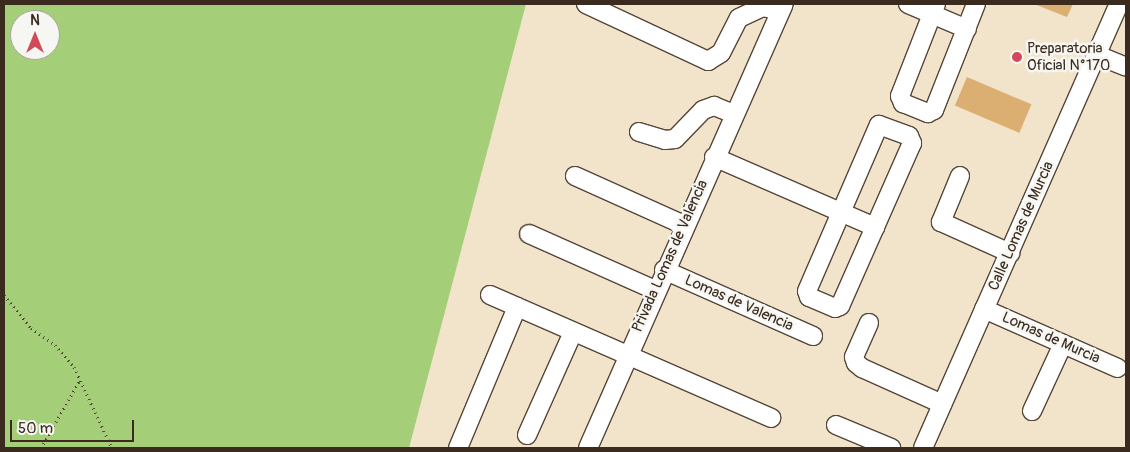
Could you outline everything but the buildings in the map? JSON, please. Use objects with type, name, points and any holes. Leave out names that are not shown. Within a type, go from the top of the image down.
[{"type":"street","points":[[586,4],[708,61],[721,53],[739,18],[763,7],[782,8]]},
{"type":"street","points":[[908,4],[934,9],[966,28]]},
{"type":"street","points":[[934,9],[900,96],[903,103],[928,113],[934,110],[976,4]]},
{"type":"street","name":"Calle Lomas de Murcia","points":[[923,448],[1119,4]]},
{"type":"street","name":"Privada Lomas de Valencia","points":[[588,448],[626,355],[782,8]]},
{"type":"street","points":[[1097,55],[1126,67]]},
{"type":"street","points":[[639,132],[665,140],[675,139],[703,110],[714,106],[734,114]]},
{"type":"street","points":[[885,126],[909,136],[912,143],[839,309],[809,297],[806,290],[841,212],[876,128],[885,126]]},
{"type":"street","points":[[714,158],[875,227]]},
{"type":"street","points":[[575,176],[684,225]]},
{"type":"street","points":[[960,176],[942,222],[1010,253]]},
{"type":"street","points":[[528,234],[655,290]]},
{"type":"street","name":"Lomas de Valencia","points":[[664,270],[813,336]]},
{"type":"street","points":[[490,296],[771,418]]},
{"type":"street","points":[[458,448],[517,307]]},
{"type":"street","name":"Lomas de Murcia","points":[[984,309],[1118,368]]},
{"type":"street","points":[[869,323],[854,357],[856,363],[862,368],[942,404]]},
{"type":"street","points":[[527,436],[573,332]]},
{"type":"street","points":[[1032,411],[1063,344]]},
{"type":"street","points":[[836,425],[891,448]]},
{"type":"path","points":[[4,296],[31,328],[65,356],[80,380],[112,448]]},
{"type":"path","points":[[41,448],[80,380]]},
{"type":"green space","points":[[4,4],[526,4],[409,448],[4,448]]},
{"type":"place","name":"Preparatoria Oficial N°170","points":[[1017,57]]}]
